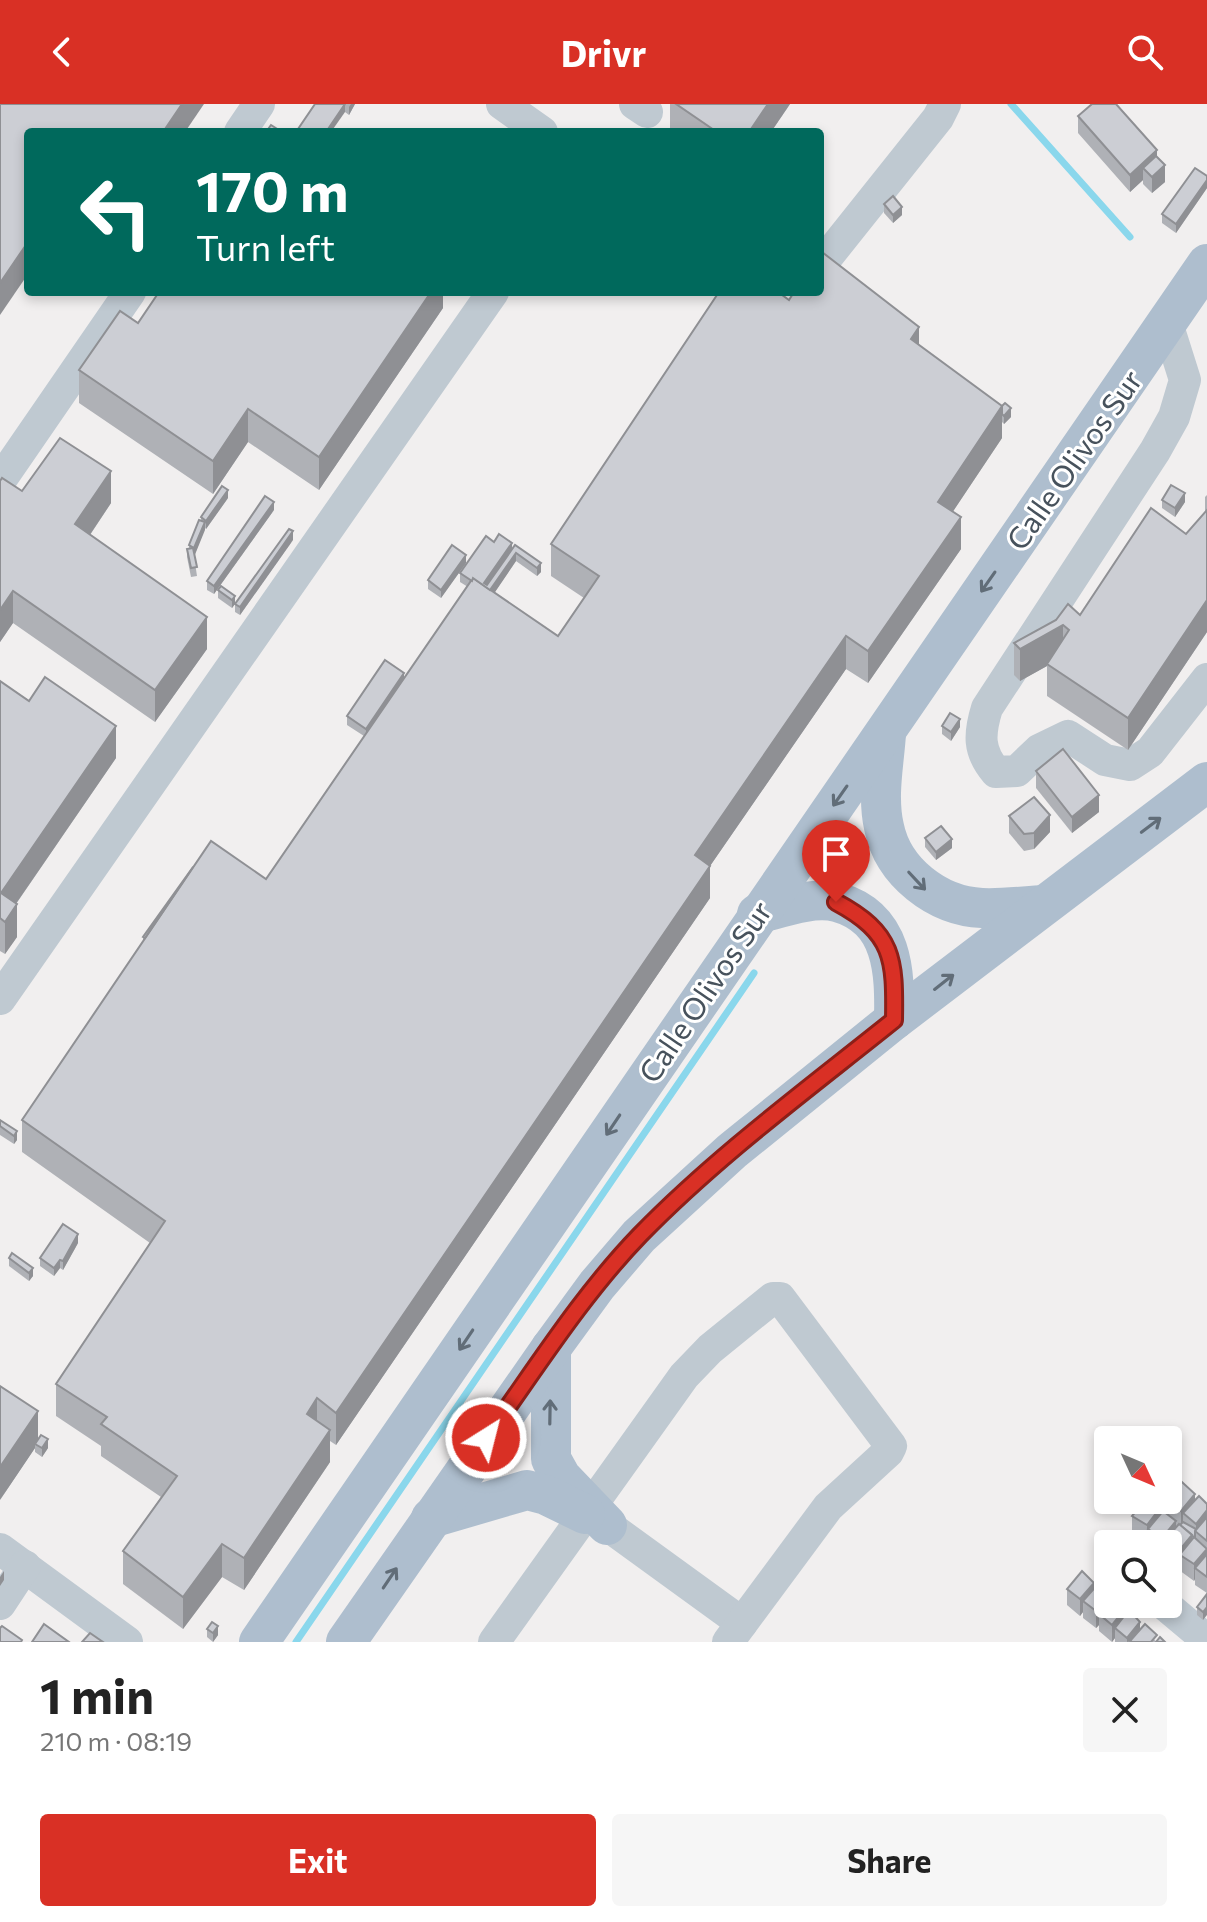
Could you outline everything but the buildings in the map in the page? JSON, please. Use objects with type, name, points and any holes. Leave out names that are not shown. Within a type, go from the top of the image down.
[{"type":"main road","name":"Calle Olivos Sur","points":[[259,1642],[1207,264]]},
{"type":"main road","points":[[887,730],[881,796],[884,829],[898,860],[927,892],[951,902],[981,908],[1044,905]]},
{"type":"main road","points":[[346,1642],[597,1285],[682,1194],[894,1020],[1207,782]]},
{"type":"main road","points":[[757,914],[802,902],[836,902],[863,916],[878,931],[891,952],[895,974],[894,1020]]},
{"type":"main road","points":[[551,1348],[539,1475],[546,1495],[594,1516]]},
{"type":"main road","points":[[431,1518],[539,1475]]},
{"type":"street","points":[[243,128],[259,104]]},
{"type":"street","points":[[502,104],[536,128]]},
{"type":"street","points":[[824,261],[947,109]]},
{"type":"street","points":[[0,481],[127,296]]},
{"type":"street","points":[[0,999],[490,296]]},
{"type":"street","points":[[1167,323],[1185,380],[1174,417],[987,708],[979,732],[983,758],[996,772],[1017,771],[1039,750],[1068,736],[1105,760],[1130,765],[1150,752],[1207,679]]},
{"type":"street","points":[[494,1642],[594,1516],[684,1376],[710,1349],[773,1298],[784,1301],[891,1446],[828,1507],[735,1632],[594,1516]]},
{"type":"street","points":[[0,1604],[12,1558],[127,1642]]},
{"type":"street","points":[[1181,1618],[1207,1640]]},
{"type":"waterway","points":[[1011,104],[1130,237]]},
{"type":"waterway","points":[[296,1642],[754,973]]},
{"type":"route","points":[[486,1438],[597,1285],[639,1236],[732,1151],[894,1020],[895,974],[891,952],[878,931],[863,916],[836,902]]}]
